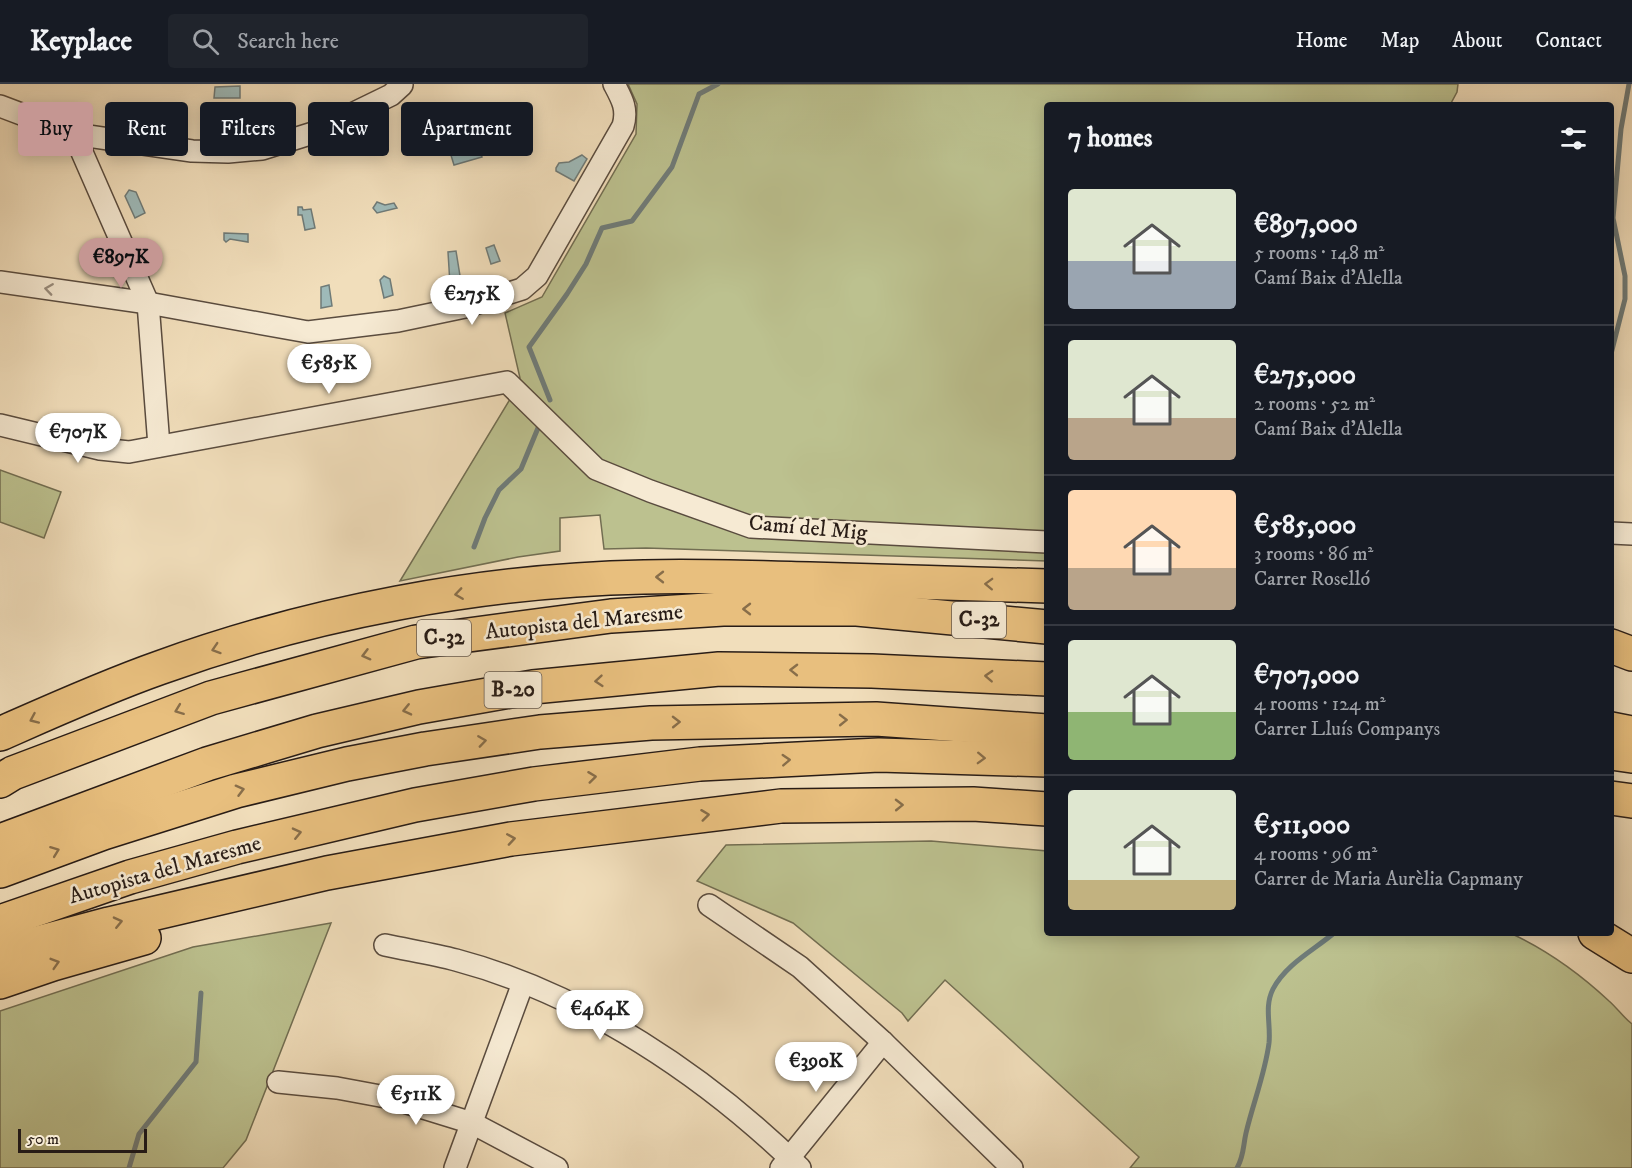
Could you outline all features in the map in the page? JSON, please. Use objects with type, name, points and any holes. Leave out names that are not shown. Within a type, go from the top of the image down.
[{"type":"highway","points":[[0,734],[158,668],[232,644],[312,622],[426,598],[517,586],[643,577],[1044,586]]},
{"type":"highway","points":[[718,577],[910,613]]},
{"type":"highway","name":"Autopista del Maresme","points":[[0,781],[13,773],[211,698],[416,642],[611,616],[723,609],[857,609],[1044,627]]},
{"type":"highway","points":[[1614,647],[1632,654]]},
{"type":"highway","name":"B-20","points":[[0,841],[207,764],[317,731],[420,707],[533,687],[718,669],[872,671],[1044,679]]},
{"type":"highway","name":"B-20","points":[[0,871],[104,833],[236,791],[347,764],[424,749],[540,732],[651,723],[876,719],[1044,731]]},
{"type":"highway","points":[[1614,730],[1632,733]]},
{"type":"highway","points":[[1614,753],[1632,756]]},
{"type":"highway","name":"Autopista del Maresme","points":[[0,922],[130,877],[237,847],[415,805],[534,784],[700,764],[879,755],[1044,760]]},
{"type":"highway","points":[[1614,798],[1632,801]]},
{"type":"highway","points":[[0,953],[109,924],[327,873],[511,839],[781,806],[973,804],[1044,809]]},
{"type":"highway","points":[[1614,818],[1632,820]]},
{"type":"highway","points":[[0,982],[53,964],[454,849]]},
{"type":"highway","points":[[1601,936],[1632,956]]},
{"type":"street","points":[[93,137],[192,152],[262,149],[313,133],[391,95],[396,84]]},
{"type":"street","points":[[0,282],[148,303],[308,332],[410,319],[465,307],[522,289],[537,276],[623,126],[626,116],[625,103],[614,84]]},
{"type":"street","points":[[0,106],[18,113]]},
{"type":"street","points":[[0,425],[115,452],[129,453],[159,446],[148,303],[84,156]]},
{"type":"street","name":"Camí del Mig","points":[[159,446],[507,382],[596,469],[751,527],[1044,542]]},
{"type":"street","points":[[1614,533],[1632,534]]},
{"type":"street","points":[[709,905],[800,967],[883,1042],[1012,1168]]},
{"type":"street","points":[[385,945],[456,960],[523,983],[588,1011],[655,1050],[731,1108],[790,1164],[883,1042]]},
{"type":"street","points":[[455,1168],[523,983]]},
{"type":"street","points":[[278,1082],[338,1088],[391,1098],[472,1123],[557,1168]]},
{"type":"green space","points":[[628,84],[1458,84],[1452,102],[1044,102],[1044,561],[646,548],[604,549],[600,515],[560,518],[560,551],[518,557],[400,581],[512,396],[520,378],[505,313],[542,297],[636,134],[637,104]]},
{"type":"green space","points":[[0,470],[61,492],[44,538],[0,522]]},
{"type":"green space","points":[[931,841],[1044,851],[1044,936],[1516,936],[1550,955],[1586,981],[1632,1024],[1632,1168],[1130,1168],[1139,1157],[945,980],[908,1021],[902,1013],[793,923],[697,881],[726,845]]},
{"type":"green space","points":[[331,923],[246,1140],[223,1168],[0,1168],[0,1011],[193,947]]},
{"type":"water","points":[[240,86],[240,98],[214,98],[215,87]]},
{"type":"water","points":[[582,155],[587,159],[574,181],[556,171],[559,163],[569,162]]},
{"type":"water","points":[[451,156],[482,157],[454,165]]},
{"type":"water","points":[[129,190],[136,192],[145,213],[135,218],[125,196]]},
{"type":"water","points":[[377,202],[385,205],[394,203],[397,208],[377,213],[373,208]]},
{"type":"water","points":[[298,207],[302,207],[303,210],[311,209],[315,228],[305,230],[302,215],[298,215]]},
{"type":"water","points":[[224,233],[248,234],[248,242],[230,239],[226,242]]},
{"type":"water","points":[[494,245],[500,261],[491,264],[486,248]]},
{"type":"water","points":[[456,251],[461,282],[450,284],[448,252]]},
{"type":"water","points":[[384,276],[390,279],[393,295],[384,298],[380,280]]},
{"type":"water","points":[[329,285],[332,306],[321,308],[321,287]]},
{"type":"waterway","points":[[550,400],[529,347],[586,264],[602,228],[632,221],[672,167],[699,94],[718,84]]},
{"type":"waterway","points":[[1614,207],[1621,129],[1629,84]]},
{"type":"waterway","points":[[1614,223],[1625,276],[1625,299],[1614,342]]},
{"type":"waterway","points":[[474,547],[499,490],[521,469],[538,428]]},
{"type":"waterway","points":[[1237,1168],[1267,1055],[1270,996],[1285,972],[1330,936]]},
{"type":"waterway","points":[[129,1168],[139,1134],[196,1062],[201,993]]}]
